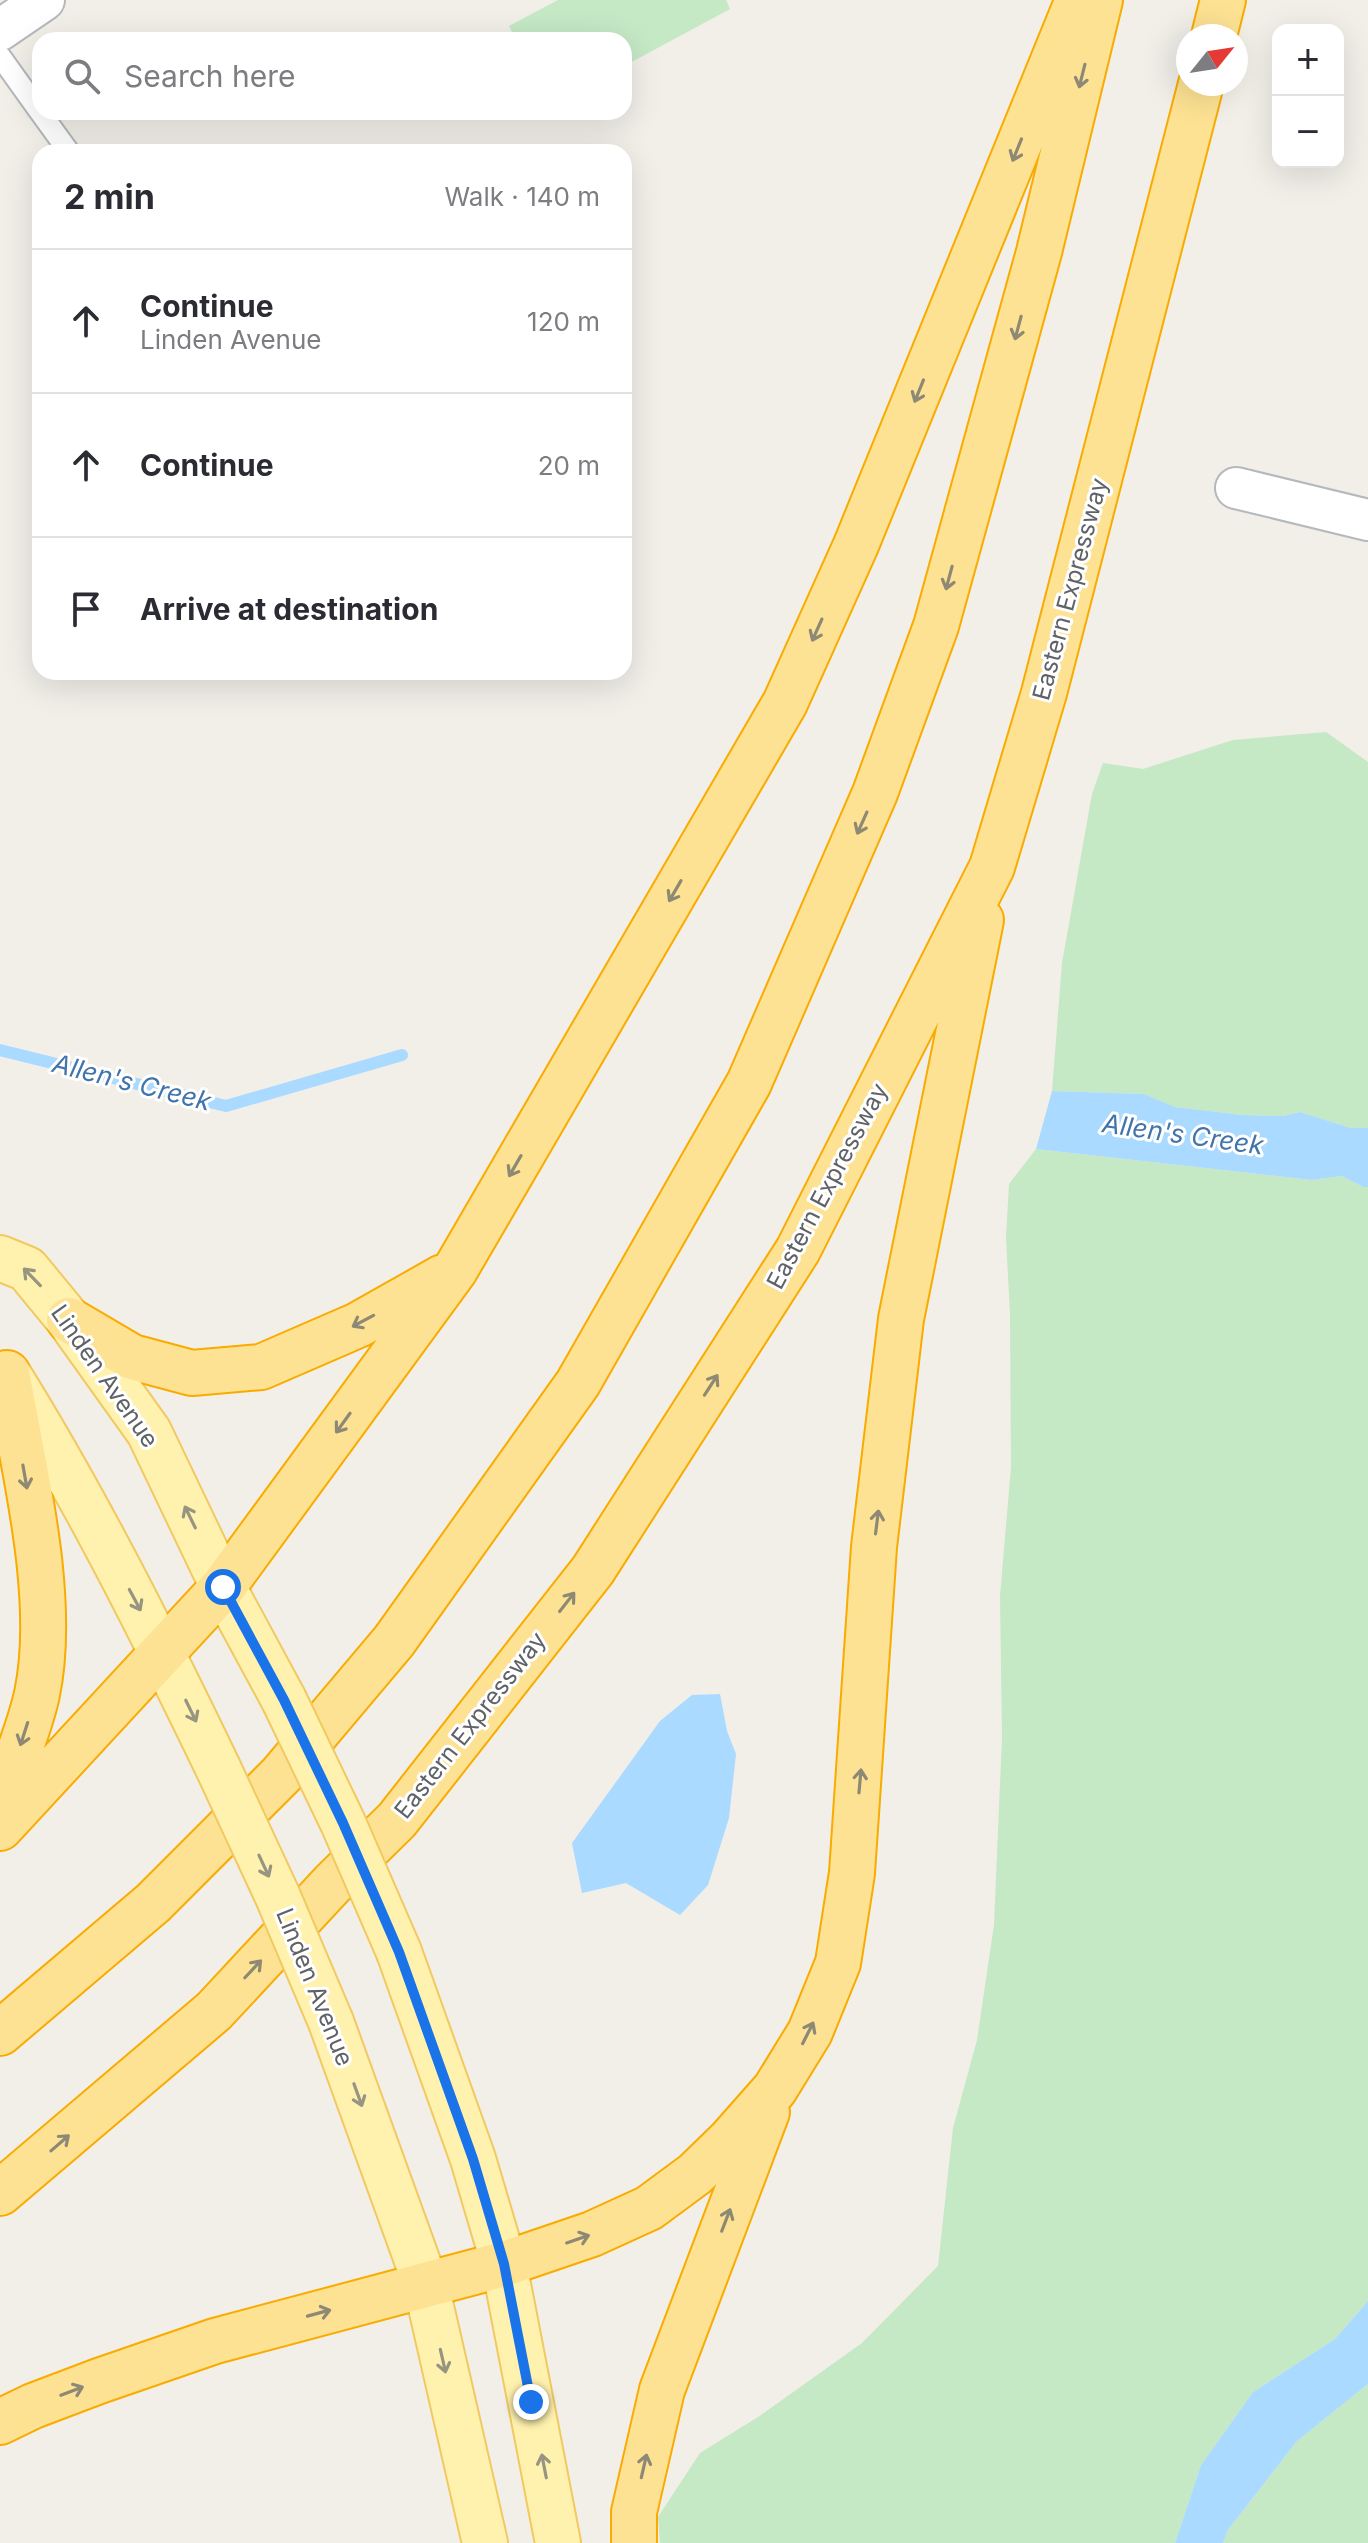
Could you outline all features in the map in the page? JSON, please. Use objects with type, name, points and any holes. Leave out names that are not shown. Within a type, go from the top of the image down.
[{"type":"highway","points":[[0,1828],[223,1587],[455,1270],[785,703],[856,545],[1078,0]]},
{"type":"highway","points":[[0,2033],[153,1903],[281,1775],[394,1641],[578,1383],[749,1083],[875,793],[936,626],[1039,252],[1100,0]]},
{"type":"highway","points":[[1217,24],[1223,0]]},
{"type":"highway","name":"Eastern Expressway","points":[[0,2193],[214,2011],[333,1883],[397,1820],[593,1570],[798,1250],[992,867],[1044,693],[1198,96]]},
{"type":"highway","points":[[0,2422],[86,2386],[215,2341],[504,2264],[592,2234],[649,2208],[695,2174],[775,2089],[810,2032],[838,1963],[852,1873],[874,1547],[901,1319],[992,867]]},
{"type":"highway","points":[[69,1320],[132,1357],[192,1373],[261,1367],[358,1325],[455,1270]]},
{"type":"highway","points":[[0,1805],[36,1695],[43,1644],[41,1588],[30,1506],[3,1368]]},
{"type":"highway","points":[[634,2543],[634,2512],[662,2390],[775,2089]]},
{"type":"main road","name":"Linden Avenue","points":[[0,1258],[27,1269],[69,1320],[149,1432],[223,1587],[284,1700],[343,1823],[399,1952],[473,2159],[504,2264],[558,2543]]},
{"type":"main road","name":"Linden Avenue","points":[[3,1368],[45,1433],[163,1653],[278,1897],[331,2022],[426,2285],[485,2543]]},
{"type":"street","points":[[0,30],[44,0]]},
{"type":"street","points":[[1236,488],[1368,520]]},
{"type":"lane","points":[[0,56],[32,101]]},
{"type":"lane","points":[[46,120],[63,144]]},
{"type":"green space","points":[[558,0],[726,0],[730,9],[632,62],[632,32],[512,32],[509,26]]},
{"type":"green space","points":[[1326,732],[1368,762],[1368,1128],[1351,1128],[1300,1112],[1283,1116],[1243,1115],[1174,1107],[1144,1094],[1052,1091],[1062,963],[1092,794],[1103,763],[1143,769],[1233,740]]},
{"type":"green space","points":[[1036,1149],[1312,1180],[1342,1176],[1368,1187],[1368,2301],[1335,2339],[1253,2392],[1201,2465],[1175,2543],[660,2543],[658,2517],[700,2453],[758,2417],[862,2343],[938,2266],[953,2128],[977,2040],[994,1925],[1002,1738],[1000,1596],[1011,1467],[1006,1238],[1009,1184]]},
{"type":"green space","points":[[1368,2384],[1368,2543],[1223,2543],[1228,2530],[1297,2441]]},
{"type":"water","points":[[1052,1091],[1144,1094],[1175,1107],[1243,1115],[1283,1116],[1300,1112],[1351,1128],[1368,1128],[1368,1187],[1342,1176],[1312,1180],[1036,1149]]},
{"type":"water","points":[[720,1694],[727,1731],[736,1754],[729,1818],[708,1885],[680,1915],[626,1883],[582,1893],[572,1843],[660,1721],[692,1695]]},
{"type":"water","points":[[1368,2301],[1368,2384],[1297,2441],[1228,2530],[1223,2543],[1175,2543],[1201,2465],[1253,2392],[1335,2339]]},
{"type":"waterway","name":"Allen's Creek","points":[[0,1050],[226,1106],[402,1055]]},
{"type":"route","points":[[223,1587],[284,1700],[343,1823],[399,1952],[473,2159],[504,2264],[531,2402]]}]
